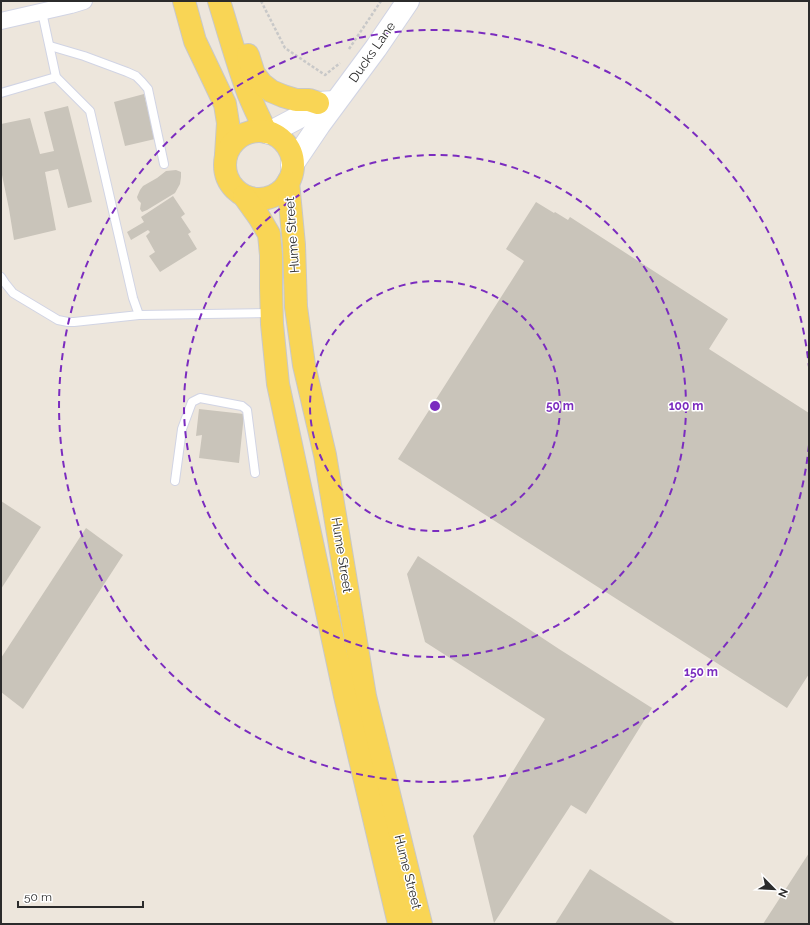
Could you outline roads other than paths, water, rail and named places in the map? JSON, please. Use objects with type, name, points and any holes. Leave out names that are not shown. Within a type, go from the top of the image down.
[{"type":"main road","points":[[184,1],[195,41],[225,104],[228,123],[225,167],[227,179],[234,189],[244,196],[254,199],[264,199],[274,196],[282,190],[290,173],[291,155],[286,145],[279,138],[268,132],[251,132],[243,135],[230,147],[226,155]]},
{"type":"main road","points":[[220,1],[246,87],[254,108],[268,132]]},
{"type":"main road","points":[[230,36],[245,47],[254,74],[262,84],[271,91],[296,100],[327,102]]},
{"type":"main road","name":"Hume Street","points":[[290,173],[296,307],[304,365],[325,455],[365,696],[420,924]]},
{"type":"main road","name":"Hume Street","points":[[244,196],[269,234],[271,255],[270,287],[278,384],[345,696],[399,924]]},
{"type":"street","points":[[1,21],[84,1]]},
{"type":"street","name":"Ducks Lane","points":[[268,132],[327,102],[376,48],[408,1]]},
{"type":"street","name":"Ducks Lane","points":[[290,173],[319,125],[327,102]]},
{"type":"lane","points":[[42,12],[56,77],[90,111],[133,298],[139,315]]},
{"type":"lane","points":[[50,46],[84,56],[127,72],[136,76],[142,82],[148,89],[164,164]]},
{"type":"lane","points":[[1,93],[56,77]]},
{"type":"lane","points":[[1,277],[4,283],[13,292],[58,320],[68,322],[139,315],[272,313]]},
{"type":"lane","points":[[175,481],[182,429],[192,402],[200,398],[242,406],[247,410],[255,473]]}]
